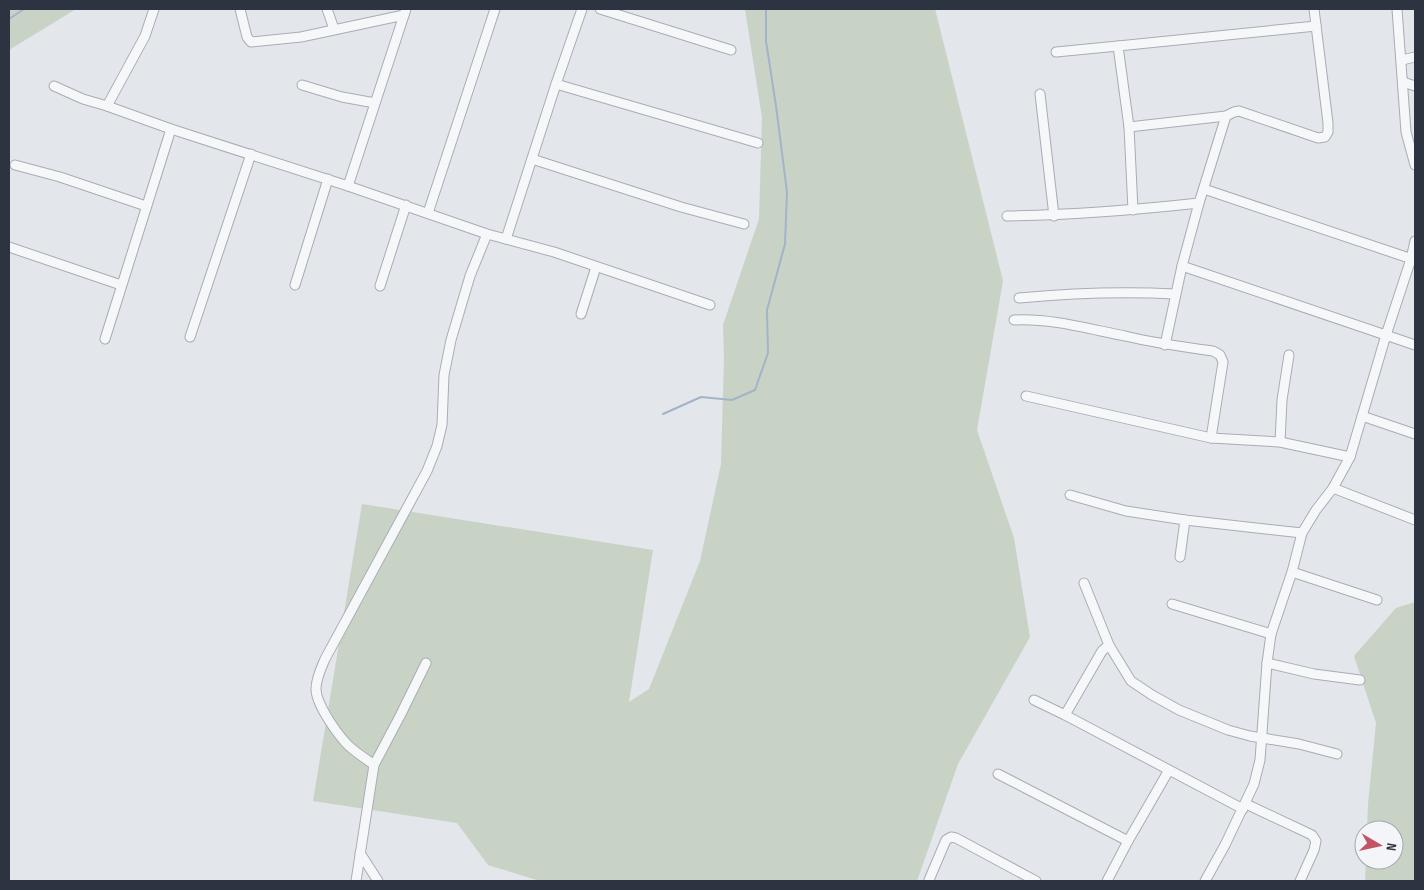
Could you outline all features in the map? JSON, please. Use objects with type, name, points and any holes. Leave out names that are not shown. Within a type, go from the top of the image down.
[{"type":"street","points":[[107,106],[146,36],[154,9]]},
{"type":"street","points":[[240,9],[247,38],[251,42],[301,37],[405,12]]},
{"type":"street","points":[[327,9],[334,30]]},
{"type":"street","points":[[428,213],[495,9]]},
{"type":"street","points":[[506,239],[582,9]]},
{"type":"street","points":[[600,9],[731,50]]},
{"type":"street","points":[[1129,127],[1226,116],[1239,111],[1318,138],[1325,137],[1328,132],[1328,123],[1314,9]]},
{"type":"street","points":[[1397,9],[1404,82],[1406,132],[1415,165]]},
{"type":"street","points":[[348,186],[405,12]]},
{"type":"street","points":[[1056,52],[1316,26]]},
{"type":"street","points":[[1118,46],[1129,127],[1133,210]]},
{"type":"street","points":[[1402,60],[1415,57]]},
{"type":"street","points":[[1404,82],[1415,86]]},
{"type":"street","points":[[556,84],[758,142]]},
{"type":"street","points":[[302,85],[342,97],[375,103]]},
{"type":"street","points":[[54,86],[83,99],[171,129],[328,179],[487,234],[554,252],[710,305]]},
{"type":"street","points":[[1040,94],[1054,216]]},
{"type":"street","points":[[1165,345],[1182,266],[1226,116]]},
{"type":"street","points":[[105,339],[171,129]]},
{"type":"street","points":[[190,337],[251,154]]},
{"type":"street","points":[[532,160],[744,224]]},
{"type":"street","points":[[16,165],[60,177],[146,206]]},
{"type":"street","points":[[295,285],[328,179]]},
{"type":"street","points":[[1204,189],[1413,260]]},
{"type":"street","points":[[1007,216],[1054,216],[1199,203]]},
{"type":"street","points":[[380,286],[406,205]]},
{"type":"street","points":[[374,765],[347,745],[334,727],[316,691],[317,678],[325,659],[427,471],[437,446],[442,424],[444,375],[451,340],[470,276],[487,234]]},
{"type":"street","points":[[1205,881],[1225,845],[1258,773],[1266,662],[1271,634],[1292,572],[1302,533],[1316,510],[1334,488],[1350,457],[1386,335],[1413,260],[1415,241]]},
{"type":"street","points":[[9,247],[121,285]]},
{"type":"street","points":[[1182,266],[1415,344]]},
{"type":"street","points":[[581,314],[596,267]]},
{"type":"street","points":[[1019,298],[1130,292],[1175,294]]},
{"type":"street","points":[[1014,320],[1032,319],[1165,345],[1213,351],[1220,354],[1223,362],[1211,438]]},
{"type":"street","points":[[1280,442],[1282,400],[1289,355]]},
{"type":"street","points":[[1026,396],[1211,438],[1280,442],[1350,457]]},
{"type":"street","points":[[1362,416],[1415,434]]},
{"type":"street","points":[[1334,488],[1415,520]]},
{"type":"street","points":[[1070,495],[1126,510],[1185,520],[1302,533]]},
{"type":"street","points":[[1180,558],[1185,520]]},
{"type":"street","points":[[1292,572],[1377,600]]},
{"type":"street","points":[[1084,583],[1109,645],[1131,681],[1178,710],[1205,721],[1243,734],[1299,744],[1337,754]]},
{"type":"street","points":[[1172,604],[1271,634]]},
{"type":"street","points":[[1065,715],[1102,650],[1109,645]]},
{"type":"street","points":[[1266,662],[1314,674],[1360,680]]},
{"type":"street","points":[[356,881],[374,765],[426,663]]},
{"type":"street","points":[[1034,700],[1169,770],[1244,806],[1312,835],[1316,841],[1314,850],[1300,881]]},
{"type":"street","points":[[1107,881],[1169,770]]},
{"type":"street","points":[[998,774],[1128,841]]},
{"type":"street","points":[[928,880],[946,840],[952,837],[1018,877],[1036,881]]},
{"type":"street","points":[[360,853],[378,881]]},
{"type":"green space","points":[[9,9],[76,9],[9,50]]},
{"type":"green space","points":[[745,9],[935,9],[1003,281],[977,430],[1014,538],[1030,637],[958,764],[917,881],[540,881],[488,865],[457,823],[313,801],[362,504],[653,550],[629,702],[649,689],[700,561],[721,464],[723,325],[759,219],[762,118]]},
{"type":"green space","points":[[1415,602],[1415,881],[1365,881],[1366,870],[1404,870],[1404,820],[1367,820],[1376,723],[1354,656],[1396,608]]},
{"type":"waterway","points":[[9,19],[24,9]]},
{"type":"waterway","points":[[663,414],[701,397],[732,400],[755,390],[768,353],[767,310],[785,244],[787,192],[766,41],[766,9]]}]
